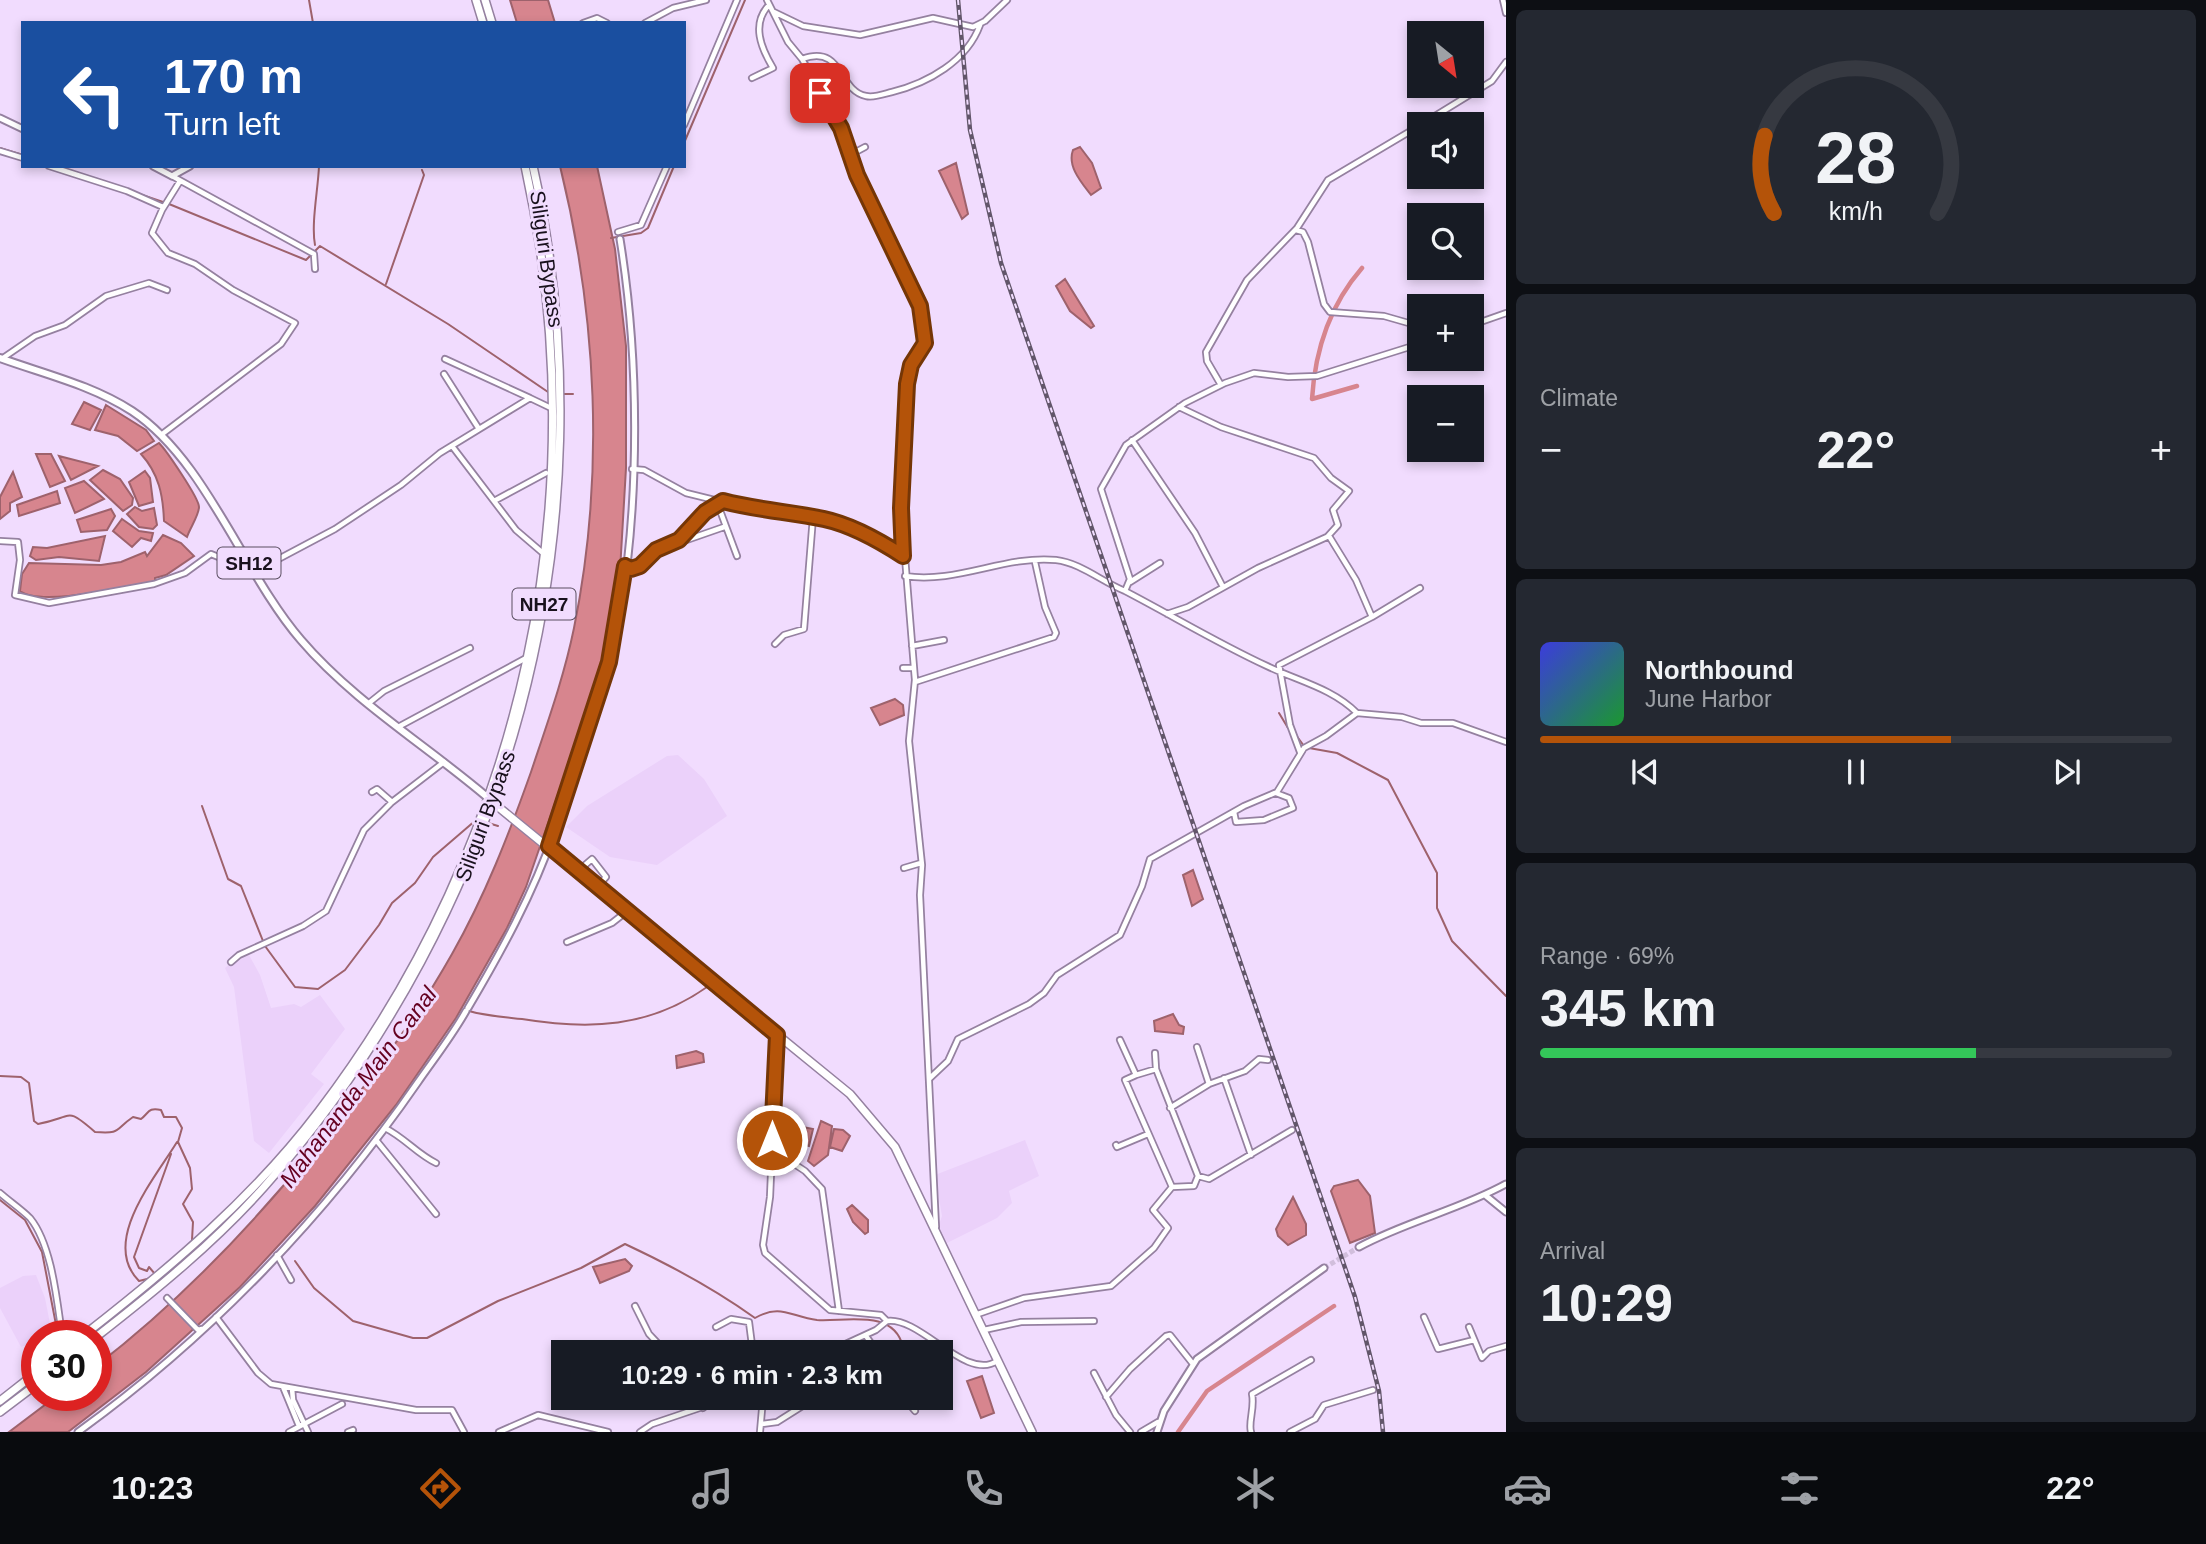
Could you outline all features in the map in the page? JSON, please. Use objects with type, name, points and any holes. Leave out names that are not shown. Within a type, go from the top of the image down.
[{"type":"highway","points":[[476,0],[482,21]]},
{"type":"highway","points":[[485,0],[491,21]]},
{"type":"highway","name":"NH27","points":[[525,168],[545,281],[557,389]]},
{"type":"highway","name":"Siliguri Bypass","points":[[112,1323],[266,1185],[365,1057],[407,990],[446,915],[485,814],[520,717],[546,595],[554,528],[557,389],[554,289],[533,168]]},
{"type":"highway","name":"NH27","points":[[490,800],[529,657],[546,555],[556,404]]},
{"type":"highway","points":[[490,800],[850,1094],[879,1125],[895,1147],[1032,1432]]},
{"type":"highway","name":"NH27","points":[[106,1320],[152,1288]]},
{"type":"highway","points":[[0,1401],[21,1385]]},
{"type":"highway","points":[[0,1412],[21,1396]]},
{"type":"main road","name":"SH12","points":[[1,358],[113,400],[161,435],[195,479],[300,640],[369,703],[490,800]]},
{"type":"street","points":[[686,0],[690,6]]},
{"type":"street","points":[[650,21],[673,8],[706,0]]},
{"type":"street","points":[[686,120],[737,0]]},
{"type":"street","points":[[802,60],[811,56],[829,60],[841,69],[847,85],[866,96],[923,83],[968,48],[981,24],[1007,0]]},
{"type":"street","points":[[1503,0],[1506,13]]},
{"type":"street","points":[[752,78],[773,68],[758,32],[762,12],[768,3],[788,42],[802,60],[841,128],[863,187],[917,297],[925,326],[925,343],[911,365],[907,384],[901,508],[915,682],[909,741],[922,863],[920,895],[937,1220],[935,1232]]},
{"type":"street","points":[[774,12],[803,26],[860,35],[933,18],[949,19],[967,27],[981,24]]},
{"type":"street","points":[[1441,112],[1492,80],[1506,62]]},
{"type":"street","points":[[0,118],[21,128]]},
{"type":"street","points":[[1221,386],[1207,361],[1206,352],[1247,280],[1296,230],[1328,180],[1407,133]]},
{"type":"street","points":[[850,155],[865,147]]},
{"type":"street","points":[[0,151],[21,157]]},
{"type":"street","points":[[56,168],[127,191],[164,207]]},
{"type":"street","points":[[157,168],[312,253],[315,269]]},
{"type":"street","points":[[172,176],[186,168]]},
{"type":"street","points":[[78,1432],[160,1368],[216,1317],[337,1188],[385,1128],[467,1010],[512,930],[548,846],[609,662],[625,566],[632,469],[632,355],[619,235],[641,225],[666,168]]},
{"type":"street","points":[[161,435],[281,344],[295,323],[233,290],[195,264],[167,253],[152,233],[180,181]]},
{"type":"street","points":[[1296,230],[1303,232],[1308,242],[1324,304],[1331,312],[1384,316],[1407,323]]},
{"type":"street","points":[[1,358],[35,336],[65,325],[106,296],[149,282],[167,290]]},
{"type":"street","points":[[1484,321],[1506,313]]},
{"type":"street","points":[[1130,582],[1101,489],[1104,479],[1132,440],[1179,407],[1254,373],[1314,376],[1407,348]]},
{"type":"street","points":[[445,359],[530,397],[556,404]]},
{"type":"street","points":[[444,374],[479,429]]},
{"type":"street","points":[[0,541],[18,542],[20,560],[15,595],[48,603],[173,579],[211,554],[252,569],[343,524],[452,446],[530,397]]},
{"type":"street","points":[[1167,614],[1188,607],[1328,536],[1338,525],[1332,510],[1349,491],[1331,478],[1314,458],[1221,427],[1179,407]]},
{"type":"street","points":[[1132,440],[1195,533],[1223,587]]},
{"type":"street","points":[[452,446],[516,530],[546,555]]},
{"type":"street","points":[[632,469],[644,470],[686,492],[720,503],[837,523],[903,556]]},
{"type":"street","points":[[494,501],[546,473]]},
{"type":"street","points":[[720,503],[724,527],[737,556]]},
{"type":"street","points":[[625,566],[631,569],[640,566],[648,555],[679,540],[705,512],[720,503]]},
{"type":"street","points":[[775,644],[784,635],[804,629],[813,517]]},
{"type":"street","points":[[664,545],[666,547],[724,527]]},
{"type":"street","points":[[1328,536],[1349,567],[1372,617]]},
{"type":"street","points":[[905,576],[958,576],[1056,560],[1081,568],[1107,584],[1278,671],[1331,692],[1357,713],[1402,717],[1421,723],[1453,723],[1506,742]]},
{"type":"street","points":[[915,682],[985,662],[1031,643],[1054,637],[1056,633],[1045,607],[1035,562]]},
{"type":"street","points":[[1125,591],[1130,582],[1160,563]]},
{"type":"street","points":[[1299,755],[1278,671],[1279,665],[1372,617],[1420,588]]},
{"type":"street","points":[[912,646],[944,640]]},
{"type":"street","points":[[369,703],[384,691],[470,648]]},
{"type":"street","points":[[400,726],[529,657]]},
{"type":"street","points":[[903,668],[914,668]]},
{"type":"street","points":[[930,1078],[948,1061],[958,1040],[1029,1004],[1044,993],[1057,975],[1120,934],[1142,886],[1150,859],[1275,792],[1306,747],[1357,713]]},
{"type":"street","points":[[231,962],[326,911],[364,830],[392,802],[445,762]]},
{"type":"street","points":[[372,792],[377,789],[392,802]]},
{"type":"street","points":[[1234,812],[1236,822],[1248,823],[1293,808],[1289,798],[1275,792]]},
{"type":"street","points":[[578,871],[592,859],[606,877],[597,887]]},
{"type":"street","points":[[904,868],[922,863]]},
{"type":"street","points":[[568,942],[612,923],[626,911]]},
{"type":"street","points":[[777,1035],[765,1253],[830,1310],[881,1315],[887,1321],[897,1322],[924,1334],[968,1362],[986,1366],[998,1361]]},
{"type":"street","points":[[1120,1040],[1136,1075]]},
{"type":"street","points":[[1197,1046],[1209,1084]]},
{"type":"street","points":[[975,1315],[1024,1298],[1116,1283],[1154,1248],[1168,1228],[1153,1210],[1172,1187],[1194,1186],[1198,1176],[1156,1069],[1154,1053]]},
{"type":"street","points":[[1170,1108],[1209,1084],[1245,1071],[1259,1059],[1268,1060]]},
{"type":"street","points":[[1156,1069],[1125,1080],[1172,1187]]},
{"type":"street","points":[[1224,1078],[1251,1155]]},
{"type":"street","points":[[385,1128],[404,1137],[421,1156],[436,1163]]},
{"type":"street","points":[[1198,1176],[1209,1179],[1292,1130]]},
{"type":"street","points":[[1116,1145],[1117,1147],[1148,1134]]},
{"type":"street","points":[[376,1140],[414,1183],[436,1214]]},
{"type":"street","points":[[772,1150],[805,1171],[822,1189],[839,1312]]},
{"type":"street","points":[[1359,1247],[1395,1227],[1485,1195],[1506,1184]]},
{"type":"street","points":[[0,1193],[30,1219],[43,1242],[60,1320]]},
{"type":"street","points":[[1485,1195],[1506,1212]]},
{"type":"street","points":[[277,1255],[291,1280]]},
{"type":"street","points":[[1157,1432],[1158,1422],[1193,1364],[1204,1353],[1279,1303],[1324,1268]]},
{"type":"street","points":[[169,1299],[200,1330]]},
{"type":"street","points":[[635,1306],[655,1340]]},
{"type":"street","points":[[216,1317],[263,1378],[283,1387],[416,1410],[452,1410],[464,1432]]},
{"type":"street","points":[[1424,1317],[1438,1349],[1474,1340]]},
{"type":"street","points":[[716,1327],[731,1319],[749,1322],[751,1340]]},
{"type":"street","points":[[857,1340],[876,1331],[887,1321]]},
{"type":"street","points":[[983,1331],[1021,1322],[1094,1321]]},
{"type":"street","points":[[1469,1327],[1482,1358],[1489,1351],[1506,1346]]},
{"type":"street","points":[[1106,1397],[1129,1369],[1166,1336],[1170,1335],[1177,1341],[1193,1364]]},
{"type":"street","points":[[866,1336],[869,1340]]},
{"type":"street","points":[[1251,1432],[1249,1424],[1255,1408],[1252,1394],[1311,1360]]},
{"type":"street","points":[[1094,1373],[1106,1397],[1130,1432]]},
{"type":"street","points":[[283,1387],[308,1432]]},
{"type":"street","points":[[292,1388],[293,1400],[302,1425]]},
{"type":"street","points":[[1290,1432],[1315,1419],[1324,1405],[1373,1390]]},
{"type":"street","points":[[289,1432],[342,1404]]},
{"type":"street","points":[[640,1432],[652,1424],[697,1410]]},
{"type":"street","points":[[760,1432],[763,1410]]},
{"type":"street","points":[[762,1424],[777,1422],[796,1410]]},
{"type":"street","points":[[499,1432],[538,1415],[608,1432]]},
{"type":"street","points":[[1141,1432],[1158,1422]]},
{"type":"shaded area","points":[[510,0],[548,0],[554,21],[516,21]]},
{"type":"shaded area","points":[[1080,147],[1092,163],[1101,188],[1091,195],[1076,174],[1072,162],[1073,150]]},
{"type":"shaded area","points":[[956,163],[968,214],[962,219],[939,171]]},
{"type":"shaded area","points":[[560,168],[597,168],[615,249],[626,346],[626,468],[620,571],[609,634],[595,687],[526,887],[507,928],[456,1018],[396,1105],[315,1206],[240,1287],[146,1372],[112,1398],[112,1353],[184,1291],[238,1236],[289,1179],[370,1079],[437,980],[464,932],[496,864],[555,700],[574,628],[584,571],[593,455],[589,338],[582,280]]},
{"type":"shaded area","points":[[1065,279],[1094,326],[1091,328],[1070,311],[1056,286]]},
{"type":"shaded area","points":[[84,402],[101,410],[90,430],[72,424]]},
{"type":"shaded area","points":[[106,405],[146,430],[154,441],[137,451],[118,436],[95,430]]},
{"type":"shaded area","points":[[159,443],[198,502],[198,514],[187,537],[164,521],[159,485],[141,454]]},
{"type":"shaded area","points":[[36,454],[51,454],[65,481],[50,487]]},
{"type":"shaded area","points":[[59,456],[98,466],[71,480]]},
{"type":"shaded area","points":[[103,470],[120,479],[133,498],[132,505],[123,511],[90,480]]},
{"type":"shaded area","points":[[145,471],[150,478],[153,502],[139,506],[129,482]]},
{"type":"shaded area","points":[[13,472],[22,497],[10,503],[10,511],[0,519],[0,497]]},
{"type":"shaded area","points":[[84,481],[104,499],[75,513],[65,488]]},
{"type":"shaded area","points":[[57,491],[60,503],[19,516],[17,505]]},
{"type":"shaded area","points":[[135,507],[142,511],[154,508],[157,525],[153,529],[139,527],[127,514]]},
{"type":"shaded area","points":[[111,509],[115,516],[107,530],[81,532],[77,520]]},
{"type":"shaded area","points":[[122,519],[139,531],[153,533],[151,541],[141,538],[132,547],[113,531]]},
{"type":"shaded area","points":[[163,535],[181,543],[194,556],[166,575],[155,578],[155,582],[65,596],[46,597],[20,591],[22,574],[29,563],[101,565],[121,562],[145,552],[147,556]]},
{"type":"shaded area","points":[[105,536],[99,561],[59,557],[36,560],[30,556],[33,547],[47,548]]},
{"type":"shaded area","points":[[895,699],[903,705],[904,715],[880,725],[871,708]]},
{"type":"shaded area","points":[[678,755],[704,779],[727,816],[657,865],[610,857],[566,827],[587,806],[667,756]]},
{"type":"shaded area","points":[[1193,870],[1203,899],[1192,906],[1183,875]]},
{"type":"shaded area","points":[[249,955],[260,975],[271,1008],[294,1004],[301,1007],[320,995],[345,1029],[311,1074],[324,1084],[269,1153],[254,1141],[234,987],[225,968],[239,956]]},
{"type":"shaded area","points":[[1173,1014],[1179,1025],[1184,1027],[1183,1034],[1155,1031],[1154,1021]]},
{"type":"shaded area","points":[[696,1051],[703,1054],[704,1062],[677,1068],[676,1056]]},
{"type":"shaded area","points":[[821,1121],[832,1126],[828,1155],[814,1166],[808,1161]]},
{"type":"shaded area","points":[[778,1122],[813,1129],[809,1146],[794,1142],[791,1146],[777,1139]]},
{"type":"shaded area","points":[[834,1129],[843,1130],[850,1136],[842,1151],[830,1147]]},
{"type":"shaded area","points":[[1025,1140],[1039,1176],[1009,1191],[1012,1203],[997,1218],[945,1244],[938,1228],[942,1216],[935,1175]]},
{"type":"shaded area","points":[[1358,1180],[1370,1196],[1375,1233],[1350,1243],[1331,1191],[1334,1186]]},
{"type":"shaded area","points":[[1293,1197],[1306,1224],[1306,1235],[1288,1245],[1278,1236],[1276,1229]]},
{"type":"shaded area","points":[[852,1205],[868,1220],[868,1232],[865,1234],[853,1222],[847,1209]]},
{"type":"shaded area","points":[[625,1259],[632,1266],[629,1271],[600,1283],[593,1267]]},
{"type":"shaded area","points":[[36,1275],[45,1298],[49,1320],[21,1320],[21,1347],[0,1308],[0,1288],[23,1276]]},
{"type":"shaded area","points":[[982,1376],[994,1413],[981,1418],[967,1381]]},
{"type":"shaded area","points":[[37,1411],[95,1411],[68,1432],[9,1432]]},
{"type":"waterway","points":[[309,0],[313,21]]},
{"type":"waterway","points":[[686,138],[745,0]]},
{"type":"waterway","points":[[0,148],[21,154]]},
{"type":"waterway","points":[[315,245],[314,217],[319,168]]},
{"type":"waterway","points":[[611,238],[641,233],[648,228],[673,168]]},
{"type":"waterway","points":[[386,284],[424,175],[422,170]]},
{"type":"waterway","points":[[86,176],[163,202]]},
{"type":"waterway","points":[[169,204],[306,260],[320,246],[448,324],[548,392]]},
{"type":"waterway","points":[[1357,386],[1312,399],[1316,363],[1332,313],[1362,268]]},
{"type":"waterway","points":[[560,394],[573,394]]},
{"type":"waterway","points":[[1279,713],[1288,728]]},
{"type":"waterway","points":[[1293,731],[1304,746]]},
{"type":"waterway","points":[[1309,748],[1337,753],[1388,780],[1437,873],[1437,908],[1452,941],[1506,996]]},
{"type":"waterway","points":[[202,806],[228,879],[241,886],[263,941]]},
{"type":"waterway","points":[[265,946],[295,987],[318,989],[345,970],[392,903],[415,883],[433,857],[476,820]]},
{"type":"waterway","points":[[485,822],[498,826]]},
{"type":"waterway","points":[[469,1011],[547,1022],[595,1025],[641,1018],[663,1011],[707,987]]},
{"type":"waterway","points":[[0,1076],[21,1077],[29,1083],[34,1121],[38,1124],[74,1116],[95,1132],[110,1132],[117,1130],[133,1117],[141,1119],[154,1109],[161,1110],[164,1117],[176,1117],[182,1128],[178,1142],[190,1168],[192,1189],[183,1204],[193,1222],[192,1240]]},
{"type":"waterway","points":[[151,1278],[139,1281],[129,1265],[125,1248],[128,1229],[145,1192],[177,1142]]},
{"type":"waterway","points":[[155,1274],[149,1267],[147,1271],[139,1268],[134,1257],[171,1154]]},
{"type":"waterway","points":[[0,1200],[25,1220],[42,1252],[55,1320]]},
{"type":"waterway","points":[[295,1261],[314,1288],[353,1321],[413,1338],[427,1338],[498,1301],[581,1268],[625,1244],[692,1278],[755,1318],[779,1311],[817,1320],[867,1320],[890,1327],[900,1340]]},
{"type":"waterway","points":[[1178,1432],[1207,1391],[1334,1306]]},
{"type":"tunnel","points":[[1324,1268],[1359,1247]]},
{"type":"railway","points":[[958,0],[970,130],[1001,263],[1355,1297],[1379,1391],[1383,1432]]},
{"type":"route","points":[[772,1140],[777,1035],[549,846],[609,662],[624,588],[625,566],[631,569],[640,566],[648,555],[679,540],[705,512],[723,501],[755,510],[825,519],[877,541],[903,556],[901,508],[907,384],[911,365],[925,343],[925,326],[917,297],[857,175],[841,128],[820,93]]},
{"type":"water label","name":"Mahananda Main Canal","points":[[358,1087]]}]
